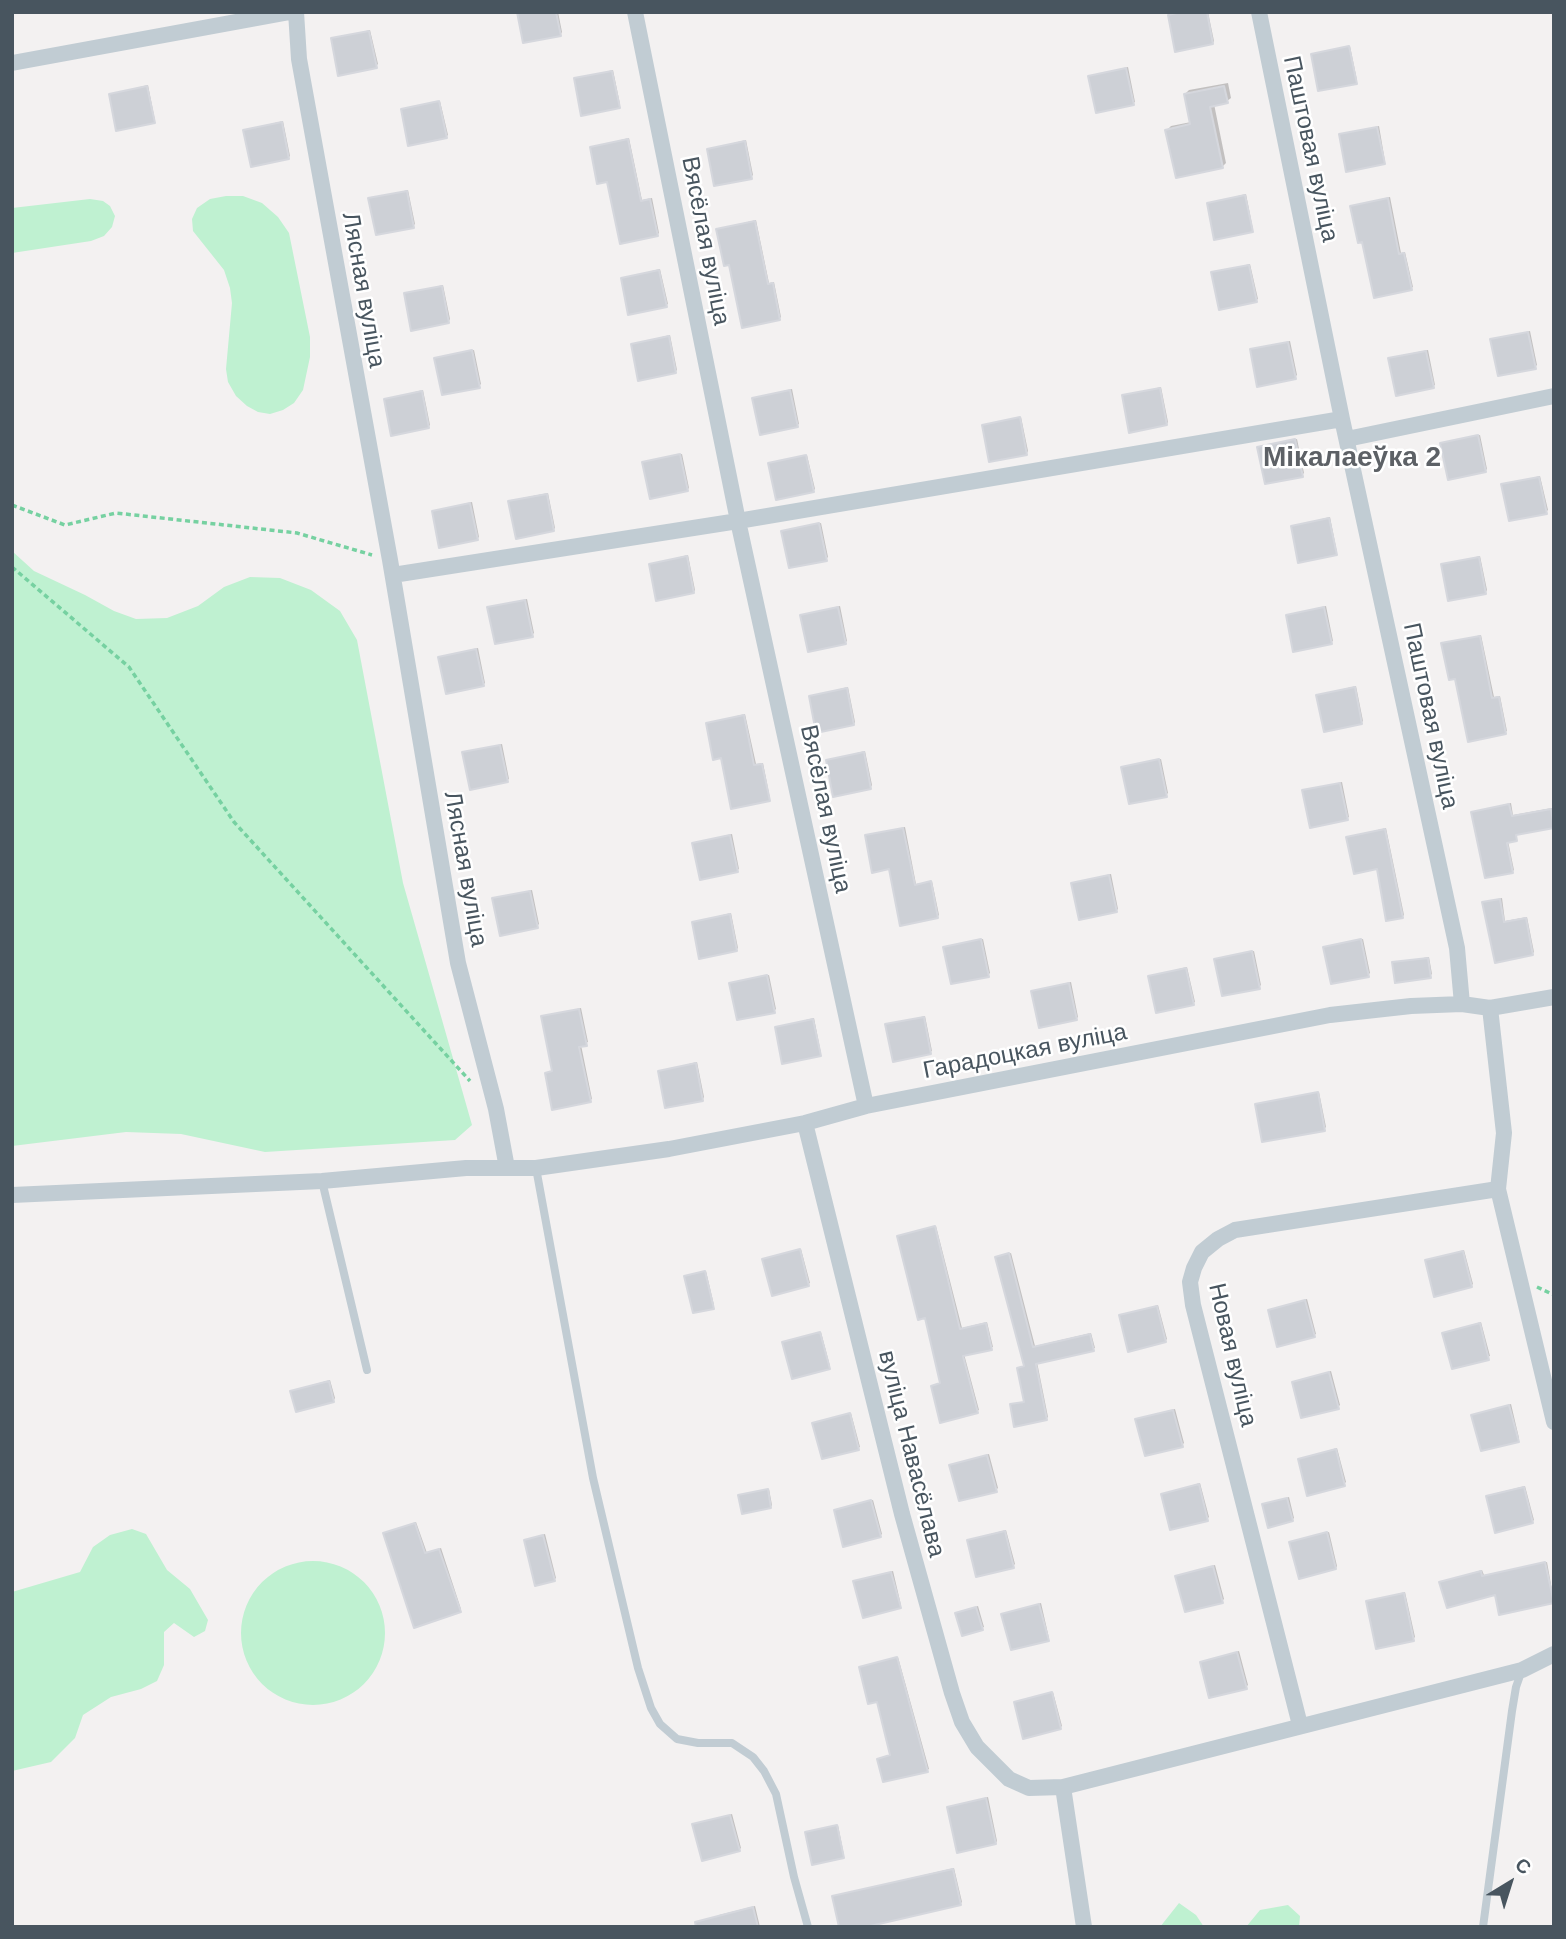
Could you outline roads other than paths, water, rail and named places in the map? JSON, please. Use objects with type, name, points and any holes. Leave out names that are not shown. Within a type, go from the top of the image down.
[{"type":"street","points":[[12,63],[290,12]]},
{"type":"street","name":"Лясная вуліца","points":[[296,12],[299,59],[391,567],[458,963],[496,1109],[507,1168]]},
{"type":"street","name":"Вясёлая вуліца","points":[[635,12],[738,521],[866,1106]]},
{"type":"street","name":"Паштовая вуліца","points":[[1259,12],[1342,419],[1457,948],[1462,1004]]},
{"type":"street","points":[[1347,439],[1554,396]]},
{"type":"street","points":[[391,567],[738,521],[1342,419]]},
{"type":"street","name":"Гарадоцкая вуліца","points":[[12,1195],[322,1181],[466,1168],[536,1168],[669,1149],[805,1123],[866,1106],[1330,1015],[1411,1006],[1462,1004],[1490,1008],[1554,996]]},
{"type":"street","points":[[1490,1008],[1504,1133],[1498,1189],[1554,1422]]},
{"type":"street","name":"вуліца Навасёлава","points":[[805,1123],[902,1514],[962,1722],[977,1747],[1009,1779],[1029,1788],[1063,1787]]},
{"type":"street","name":"Новая вуліца","points":[[1300,1726],[1193,1305],[1190,1282],[1194,1268],[1202,1252],[1235,1230],[1498,1189]]},
{"type":"street","points":[[1084,1927],[1063,1787],[1522,1670],[1554,1654]]},
{"type":"lane","points":[[536,1168],[593,1478],[638,1668],[651,1709],[660,1724],[677,1739],[686,1742],[732,1743],[753,1757],[764,1771],[776,1794],[808,1927]]},
{"type":"lane","points":[[322,1181],[367,1370]]},
{"type":"lane","points":[[1483,1927],[1511,1711],[1522,1670]]},
{"type":"district","name":"Мікалаеўка 2","points":[[1352,458]]}]
